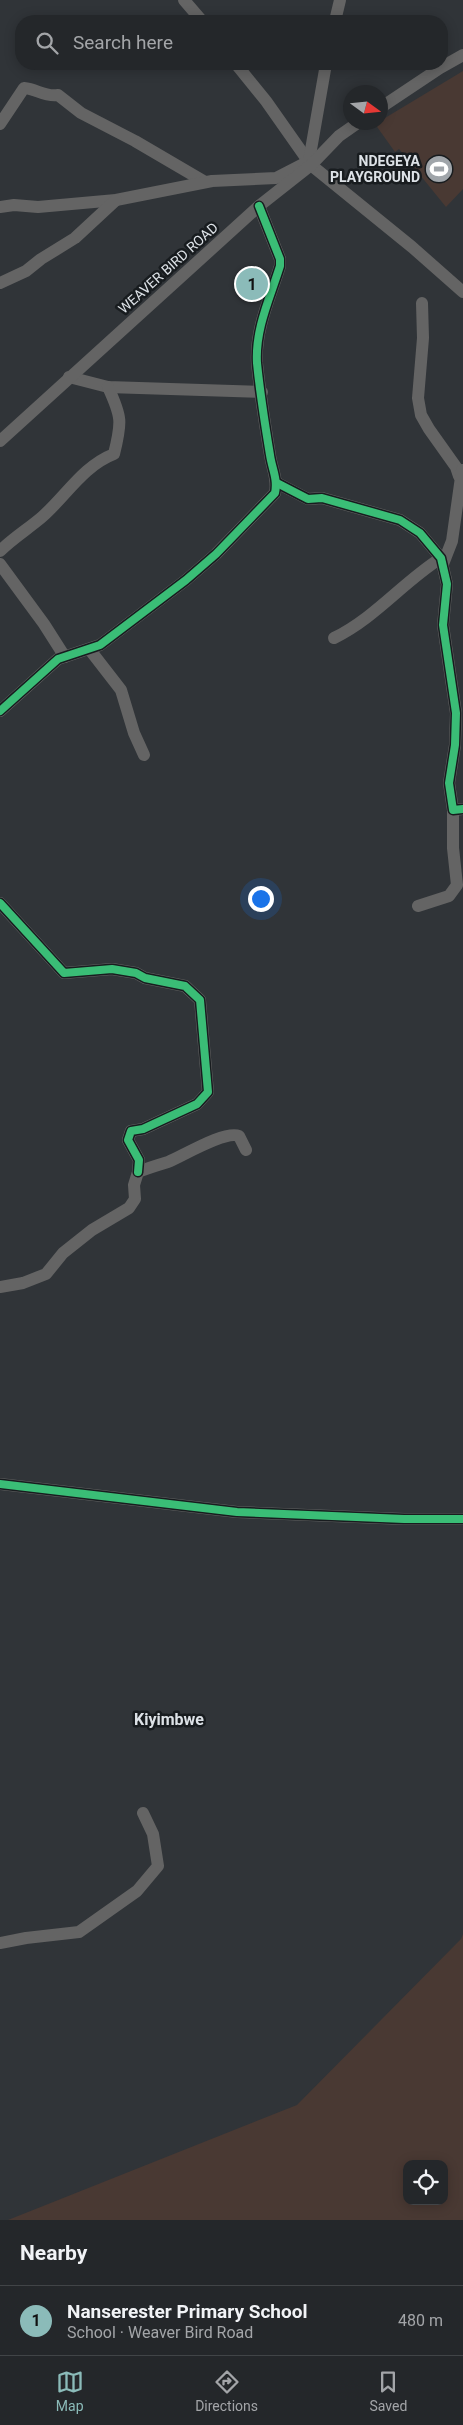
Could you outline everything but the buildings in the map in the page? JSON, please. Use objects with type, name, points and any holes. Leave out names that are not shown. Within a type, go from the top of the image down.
[{"type":"street","points":[[184,0],[197,15]]},
{"type":"street","points":[[336,15],[340,0]]},
{"type":"street","points":[[448,64],[463,56]]},
{"type":"street","points":[[241,70],[266,101],[310,163],[463,292]]},
{"type":"street","points":[[310,163],[325,70]]},
{"type":"street","points":[[388,103],[437,70]]},
{"type":"street","points":[[0,124],[24,88],[33,88],[47,96],[58,95],[81,113],[135,141],[206,182]]},
{"type":"street","name":"WEAVER BIRD ROAD","points":[[0,441],[259,206],[348,130]]},
{"type":"street","points":[[0,207],[14,205],[38,207],[116,200],[206,182],[276,178],[310,163]]},
{"type":"street","points":[[0,284],[26,271],[40,259],[75,238],[116,200]]},
{"type":"street","points":[[0,711],[46,667],[65,657],[100,645],[186,580],[216,554],[275,493],[277,483],[270,456],[257,362],[260,326],[280,266],[280,259],[259,206]]},
{"type":"street","points":[[334,638],[358,624],[427,566],[442,561],[452,541],[461,472],[429,429],[419,406],[418,377],[423,338],[422,302]]},
{"type":"street","points":[[69,377],[108,387],[150,386],[262,392]]},
{"type":"street","points":[[0,551],[17,535],[41,518],[73,484],[102,458],[114,454],[121,429],[120,412],[108,387]]},
{"type":"street","points":[[277,483],[308,499],[322,498],[400,520],[420,533],[442,561],[447,584],[443,625],[456,713],[456,745],[450,784],[458,810],[453,842],[457,885],[449,896],[418,906]]},
{"type":"street","points":[[0,564],[65,657]]},
{"type":"street","points":[[90,650],[121,690],[134,733],[144,755]]},
{"type":"street","points":[[0,904],[64,973],[112,969],[136,973],[145,978],[185,986],[200,1000],[208,1092],[197,1104],[143,1129],[131,1131],[128,1140],[139,1160],[134,1186],[135,1199],[129,1208],[92,1230],[63,1252],[46,1274],[22,1284],[0,1287]]},
{"type":"street","points":[[138,1172],[227,1135],[239,1136],[246,1150]]},
{"type":"street","points":[[0,1484],[237,1512],[404,1519],[463,1518]]},
{"type":"street","points":[[0,1944],[26,1938],[79,1932],[137,1891],[158,1866],[153,1834],[143,1813]]},
{"type":"shaded area","name":"NDEGEYA PLAYGROUND","points":[[463,71],[463,189],[446,207],[399,149],[395,152],[379,130],[388,130],[388,116]]},
{"type":"shaded area","points":[[463,1934],[463,2220],[8,2220],[297,2105],[461,1939]]},
{"type":"cycle path","points":[[0,711],[58,659],[100,645],[186,580],[216,554],[275,493],[275,479],[263,409],[257,350],[261,326],[280,266],[280,259],[259,206]]},
{"type":"cycle path","points":[[277,483],[308,499],[322,498],[400,520],[420,533],[441,558],[447,584],[443,625],[456,713],[455,745],[449,783],[453,810],[463,809]]},
{"type":"cycle path","points":[[0,903],[64,973],[112,969],[136,973],[145,978],[185,986],[200,1000],[208,1092],[197,1104],[143,1129],[131,1131],[128,1140],[139,1160],[138,1172]]},
{"type":"cycle path","points":[[0,1484],[237,1512],[404,1519],[463,1519]]},
{"type":"place","name":"NDEGEYA PLAYGROUND","points":[[439,169]]},
{"type":"place","name":"Nanserester Primary School","points":[[252,284]]},
{"type":"district","name":"Kiyimbwe","points":[[169,1719]]}]
